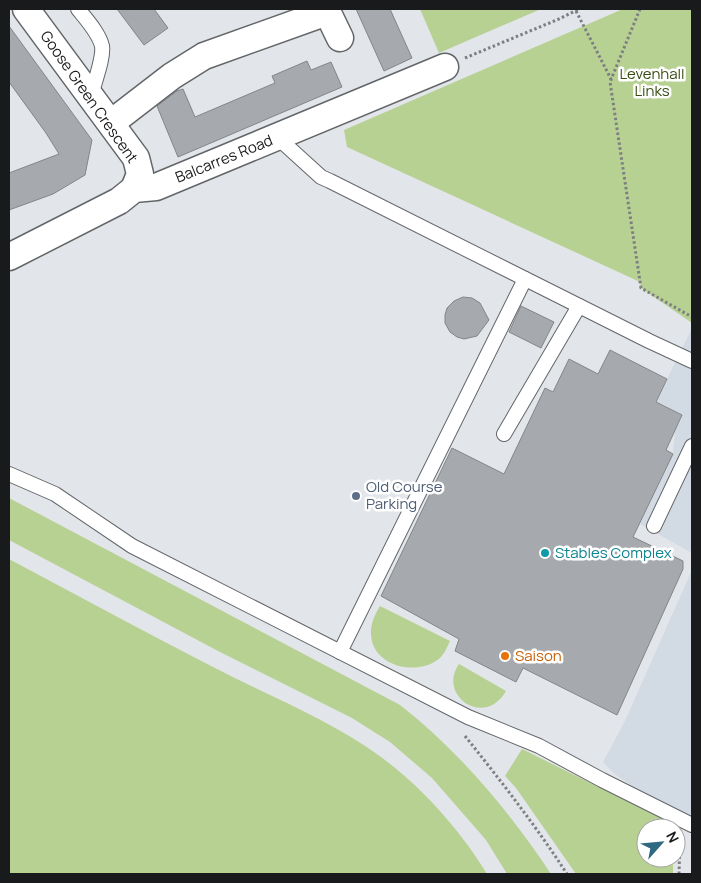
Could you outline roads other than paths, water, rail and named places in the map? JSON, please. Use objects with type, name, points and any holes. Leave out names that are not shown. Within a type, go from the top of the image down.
[{"type":"street","name":"Goose Green Crescent","points":[[26,9],[136,158],[140,174],[134,189]]},
{"type":"street","points":[[111,123],[172,76],[204,56],[327,11],[340,38]]},
{"type":"street","name":"Balcarres Road","points":[[9,257],[119,201],[134,189],[156,187],[445,67]]},
{"type":"lane","points":[[78,9],[95,32],[102,46],[102,54],[91,96]]},
{"type":"lane","points":[[277,137],[321,177],[692,361]]},
{"type":"lane","points":[[340,652],[526,279]]},
{"type":"lane","points":[[504,434],[579,306]]},
{"type":"lane","points":[[654,526],[692,446]]},
{"type":"lane","points":[[9,474],[54,494],[132,546],[468,717],[539,746],[687,822]]},
{"type":"place","name":"Old Course Parking","points":[[356,496]]},
{"type":"place","name":"Stables Complex","points":[[545,553]]},
{"type":"place","name":"Saison","points":[[505,656]]},
{"type":"park label","name":"Levenhall Links","points":[[652,82]]}]
